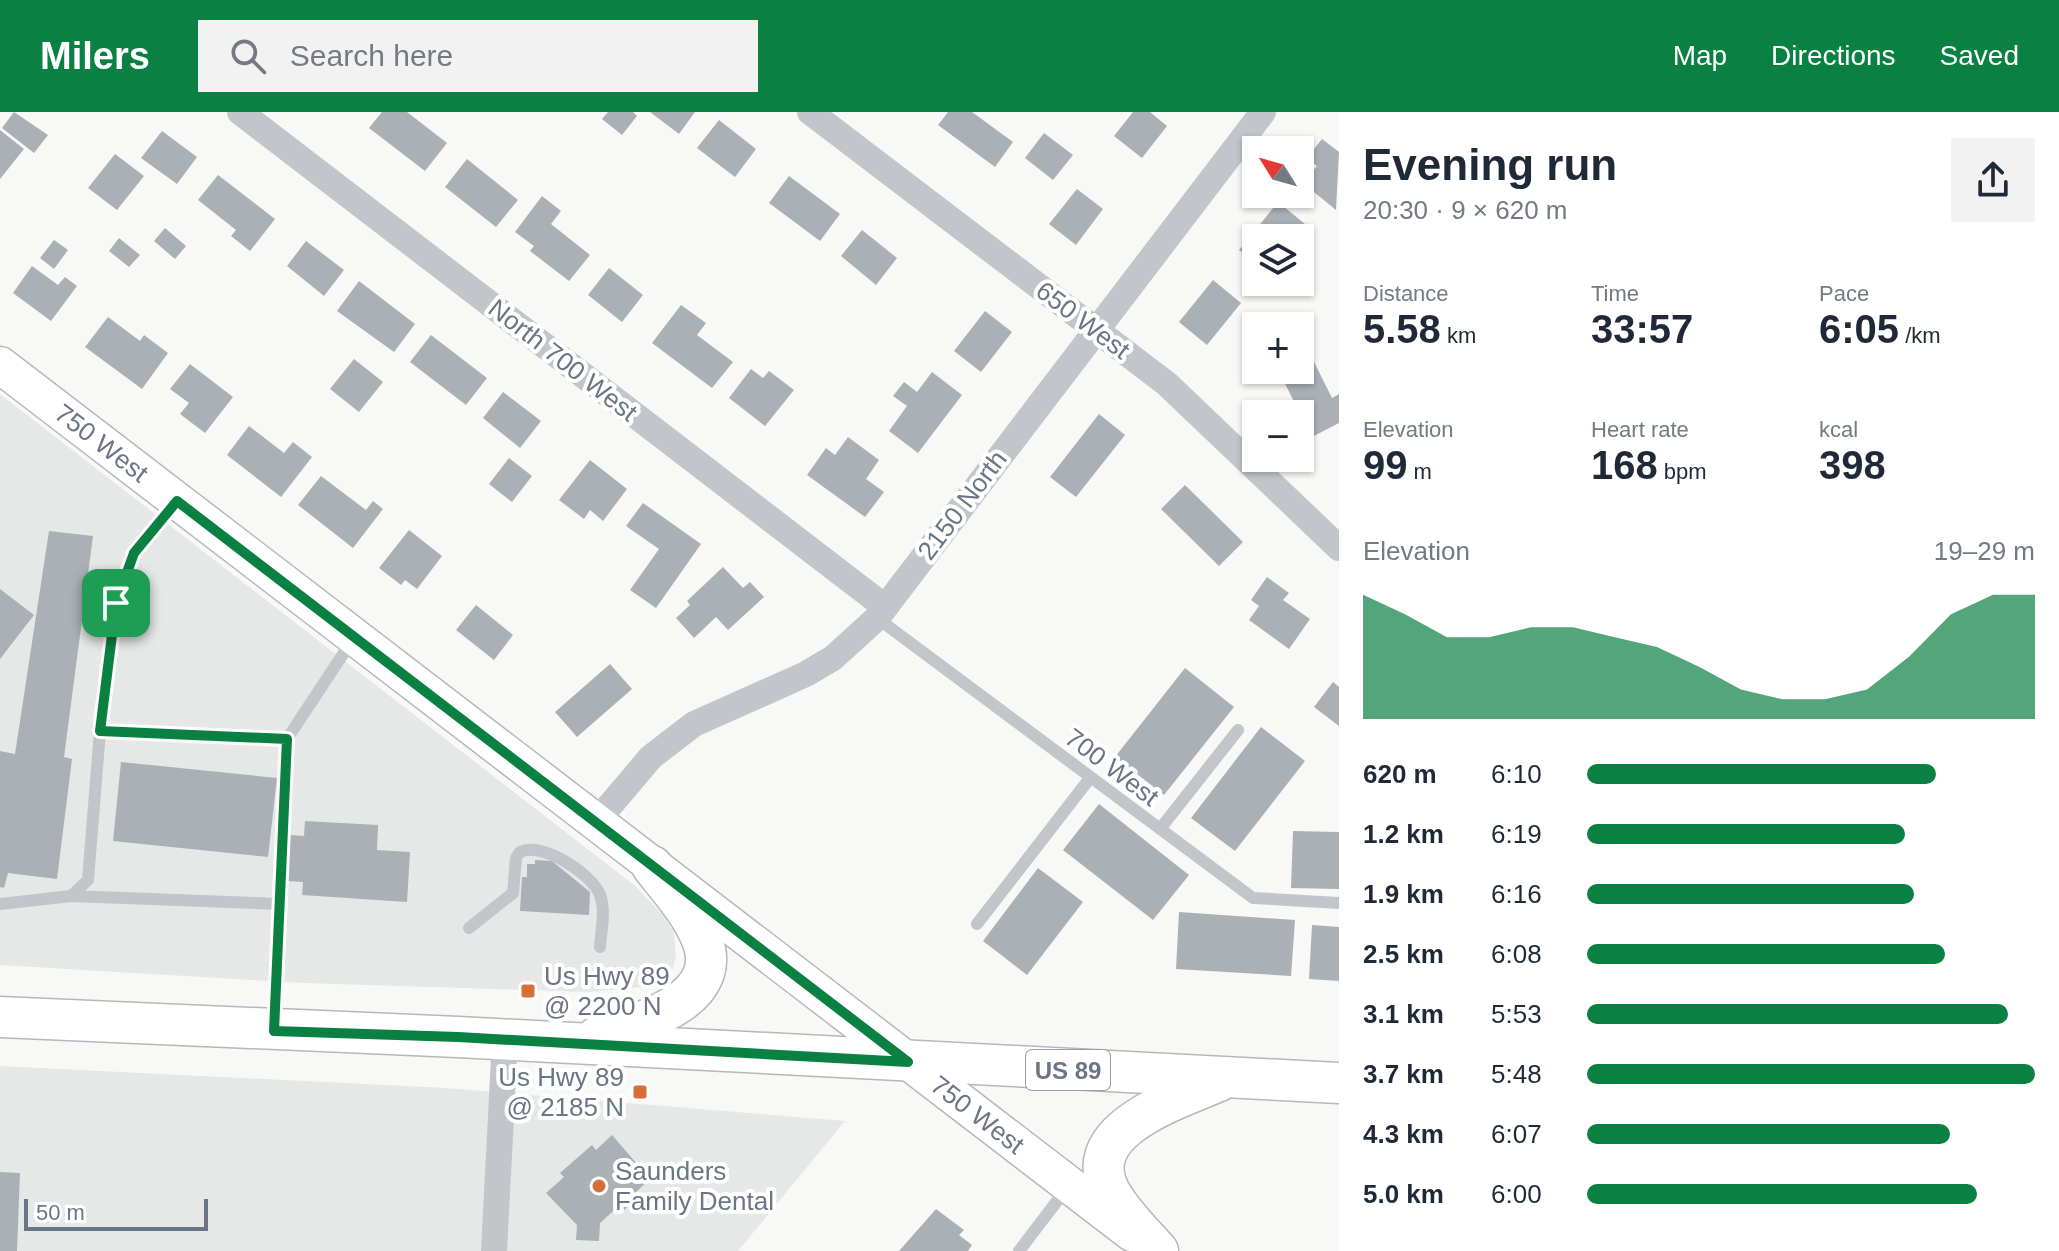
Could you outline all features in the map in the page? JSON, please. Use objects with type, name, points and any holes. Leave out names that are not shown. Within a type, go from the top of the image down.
[{"type":"main road","points":[[575,1044],[662,1014],[688,997],[700,981],[706,956],[702,938],[692,918],[652,866]]},
{"type":"main road","name":"US 89","points":[[0,1017],[505,1039],[1339,1083]]},
{"type":"main road","points":[[1156,1251],[1111,1193],[1105,1167],[1108,1153],[1117,1135],[1139,1117],[1227,1077]]},
{"type":"street","name":"North 700 West","points":[[240,112],[881,613]]},
{"type":"street","name":"650 West","points":[[810,112],[1206,418],[1339,548]]},
{"type":"street","name":"2150 North","points":[[596,822],[651,757],[694,724],[806,674],[833,658],[881,613],[1094,329],[1263,112]]},
{"type":"street","name":"750 West","points":[[2,369],[1156,1251]]},
{"type":"street","points":[[494,1251],[505,1039]]},
{"type":"lane","points":[[71,896],[88,880],[100,731],[116,603],[134,553],[177,501]]},
{"type":"lane","name":"700 West","points":[[881,613],[1090,778],[1253,898],[1339,903]]},
{"type":"lane","points":[[274,1031],[287,739],[354,637]]},
{"type":"lane","points":[[1160,829],[1238,730]]},
{"type":"lane","points":[[100,731],[287,739]]},
{"type":"lane","points":[[977,924],[1090,778]]},
{"type":"lane","points":[[469,928],[513,893],[516,858],[520,852],[538,849],[556,856],[598,891],[602,909],[600,947]]},
{"type":"lane","points":[[0,904],[71,896],[279,904]]},
{"type":"lane","points":[[1019,1251],[1069,1186]]},
{"type":"shaded area","points":[[0,394],[634,885],[664,916],[674,933],[676,956],[671,975],[655,986],[589,992],[304,983],[0,965]]},
{"type":"shaded area","points":[[0,1066],[446,1088],[845,1121],[738,1251],[0,1251]]},
{"type":"building","points":[[14,112],[48,135],[34,153],[2,128]]},
{"type":"building","points":[[382,112],[407,112],[447,143],[425,171],[369,128]]},
{"type":"building","points":[[608,112],[633,112],[637,116],[622,135],[602,119]]},
{"type":"building","points":[[650,112],[695,112],[679,134]]},
{"type":"building","points":[[948,112],[972,112],[1013,142],[995,167],[938,125]]},
{"type":"building","points":[[1133,112],[1150,112],[1167,126],[1142,158],[1114,136]]},
{"type":"building","points":[[719,120],[756,149],[735,177],[697,148]]},
{"type":"building","points":[[0,130],[24,149],[0,179]]},
{"type":"building","points":[[162,131],[197,157],[177,184],[141,158]]},
{"type":"building","points":[[1044,133],[1073,155],[1053,180],[1025,158]]},
{"type":"building","points":[[1322,139],[1339,152],[1336,210],[1314,192],[1314,170],[1317,166],[1314,164],[1314,149]]},
{"type":"building","points":[[115,154],[144,176],[117,210],[88,188]]},
{"type":"building","points":[[467,159],[518,200],[496,227],[445,187]]},
{"type":"building","points":[[218,175],[275,219],[250,251],[231,236],[236,230],[198,200]]},
{"type":"building","points":[[789,176],[840,214],[820,241],[769,203]]},
{"type":"building","points":[[1077,189],[1103,209],[1076,245],[1049,224]]},
{"type":"building","points":[[542,196],[561,211],[551,224],[590,255],[569,281],[530,251],[534,246],[515,232]]},
{"type":"building","points":[[1273,208],[1285,208],[1305,224],[1260,224]]},
{"type":"building","points":[[165,228],[186,246],[175,259],[154,241]]},
{"type":"building","points":[[862,230],[897,258],[876,285],[841,256]]},
{"type":"building","points":[[119,238],[140,255],[129,267],[109,251]]},
{"type":"building","points":[[54,240],[68,250],[54,269],[40,258]]},
{"type":"building","points":[[306,241],[344,270],[324,296],[287,266]]},
{"type":"building","points":[[32,266],[58,285],[65,277],[77,286],[51,321],[13,293]]},
{"type":"building","points":[[609,268],[643,295],[622,322],[588,295]]},
{"type":"building","points":[[1213,280],[1241,303],[1207,345],[1179,322]]},
{"type":"building","points":[[359,281],[415,324],[394,352],[337,311]]},
{"type":"building","points":[[681,305],[706,323],[697,335],[733,362],[712,388],[652,343]]},
{"type":"building","points":[[985,311],[1012,332],[981,372],[954,351]]},
{"type":"building","points":[[108,317],[140,341],[144,335],[168,353],[142,389],[85,347]]},
{"type":"building","points":[[431,335],[487,378],[466,405],[410,362]]},
{"type":"building","points":[[354,359],[383,382],[359,412],[330,389]]},
{"type":"building","points":[[1314,362],[1332,398],[1339,394],[1339,423],[1314,436],[1314,400],[1293,400],[1285,384],[1314,384]]},
{"type":"building","points":[[190,364],[233,397],[205,433],[180,414],[189,403],[170,389]]},
{"type":"building","points":[[751,369],[763,378],[769,371],[794,390],[765,426],[729,398]]},
{"type":"building","points":[[932,372],[962,395],[918,453],[889,431],[907,406],[893,396],[904,382],[917,392]]},
{"type":"building","points":[[503,392],[541,421],[520,448],[483,418]]},
{"type":"building","points":[[1099,414],[1125,435],[1076,497],[1050,477]]},
{"type":"building","points":[[249,426],[284,453],[293,442],[312,457],[281,497],[227,455]]},
{"type":"building","points":[[848,437],[879,460],[866,479],[884,492],[865,517],[807,475],[826,448],[835,455]]},
{"type":"building","points":[[509,458],[532,476],[512,502],[489,484]]},
{"type":"building","points":[[590,460],[627,489],[603,521],[590,510],[584,519],[559,500]]},
{"type":"building","points":[[321,476],[366,510],[373,501],[383,509],[353,548],[298,505]]},
{"type":"building","points":[[1185,485],[1243,542],[1219,566],[1161,509]]},
{"type":"building","points":[[643,503],[701,544],[656,608],[630,590],[659,549],[626,526]]},
{"type":"building","points":[[409,530],[442,556],[417,589],[405,580],[401,585],[379,568]]},
{"type":"building","points":[[49,531],[93,536],[64,757],[72,759],[57,879],[8,873],[4,888],[0,887],[0,751],[15,754]]},
{"type":"building","points":[[723,567],[743,588],[750,582],[764,597],[728,630],[716,617],[694,638],[676,618],[690,605],[687,601]]},
{"type":"building","points":[[1267,577],[1289,593],[1283,600],[1310,619],[1289,649],[1249,620],[1259,606],[1251,600]]},
{"type":"building","points":[[0,589],[34,615],[0,659]]},
{"type":"building","points":[[476,605],[513,635],[494,660],[456,630]]},
{"type":"building","points":[[610,664],[632,689],[577,737],[555,712]]},
{"type":"building","points":[[1185,668],[1234,707],[1164,795],[1115,757]]},
{"type":"building","points":[[1333,682],[1339,687],[1339,726],[1314,707]]},
{"type":"building","points":[[1261,727],[1305,761],[1235,851],[1191,818]]},
{"type":"building","points":[[121,762],[277,778],[268,857],[113,841]]},
{"type":"building","points":[[1099,804],[1189,875],[1153,920],[1063,850]]},
{"type":"building","points":[[305,821],[378,825],[377,850],[410,852],[407,902],[302,895],[303,882],[287,881],[290,835],[304,836]]},
{"type":"building","points":[[1293,831],[1339,832],[1339,889],[1291,888]]},
{"type":"building","points":[[535,860],[552,861],[590,892],[589,915],[520,911],[522,877],[527,877],[527,864],[535,864]]},
{"type":"building","points":[[1038,868],[1083,902],[1027,975],[983,941]]},
{"type":"building","points":[[1179,912],[1295,920],[1291,976],[1176,969]]},
{"type":"building","points":[[1312,925],[1339,927],[1339,981],[1309,979]]},
{"type":"building","name":"Saunders Family Dental","points":[[612,1135],[650,1179],[636,1192],[640,1196],[624,1210],[620,1205],[600,1223],[599,1241],[576,1240],[577,1225],[546,1193],[564,1177],[560,1173],[592,1145],[596,1150]]},
{"type":"building","points":[[0,1172],[20,1173],[17,1251],[0,1251]]},
{"type":"building","points":[[936,1209],[964,1230],[959,1235],[972,1245],[968,1251],[899,1251]]},
{"type":"place","name":"Us Hwy 89 @ 2200 N","points":[[528,991]]},
{"type":"place","name":"Us Hwy 89 @ 2185 N","points":[[640,1092]]},
{"type":"place","name":"Saunders Family Dental","points":[[599,1186]]},
{"type":"route","points":[[177,501],[908,1062],[458,1037],[274,1031],[287,739],[100,731],[116,603],[134,553],[177,501]]}]
